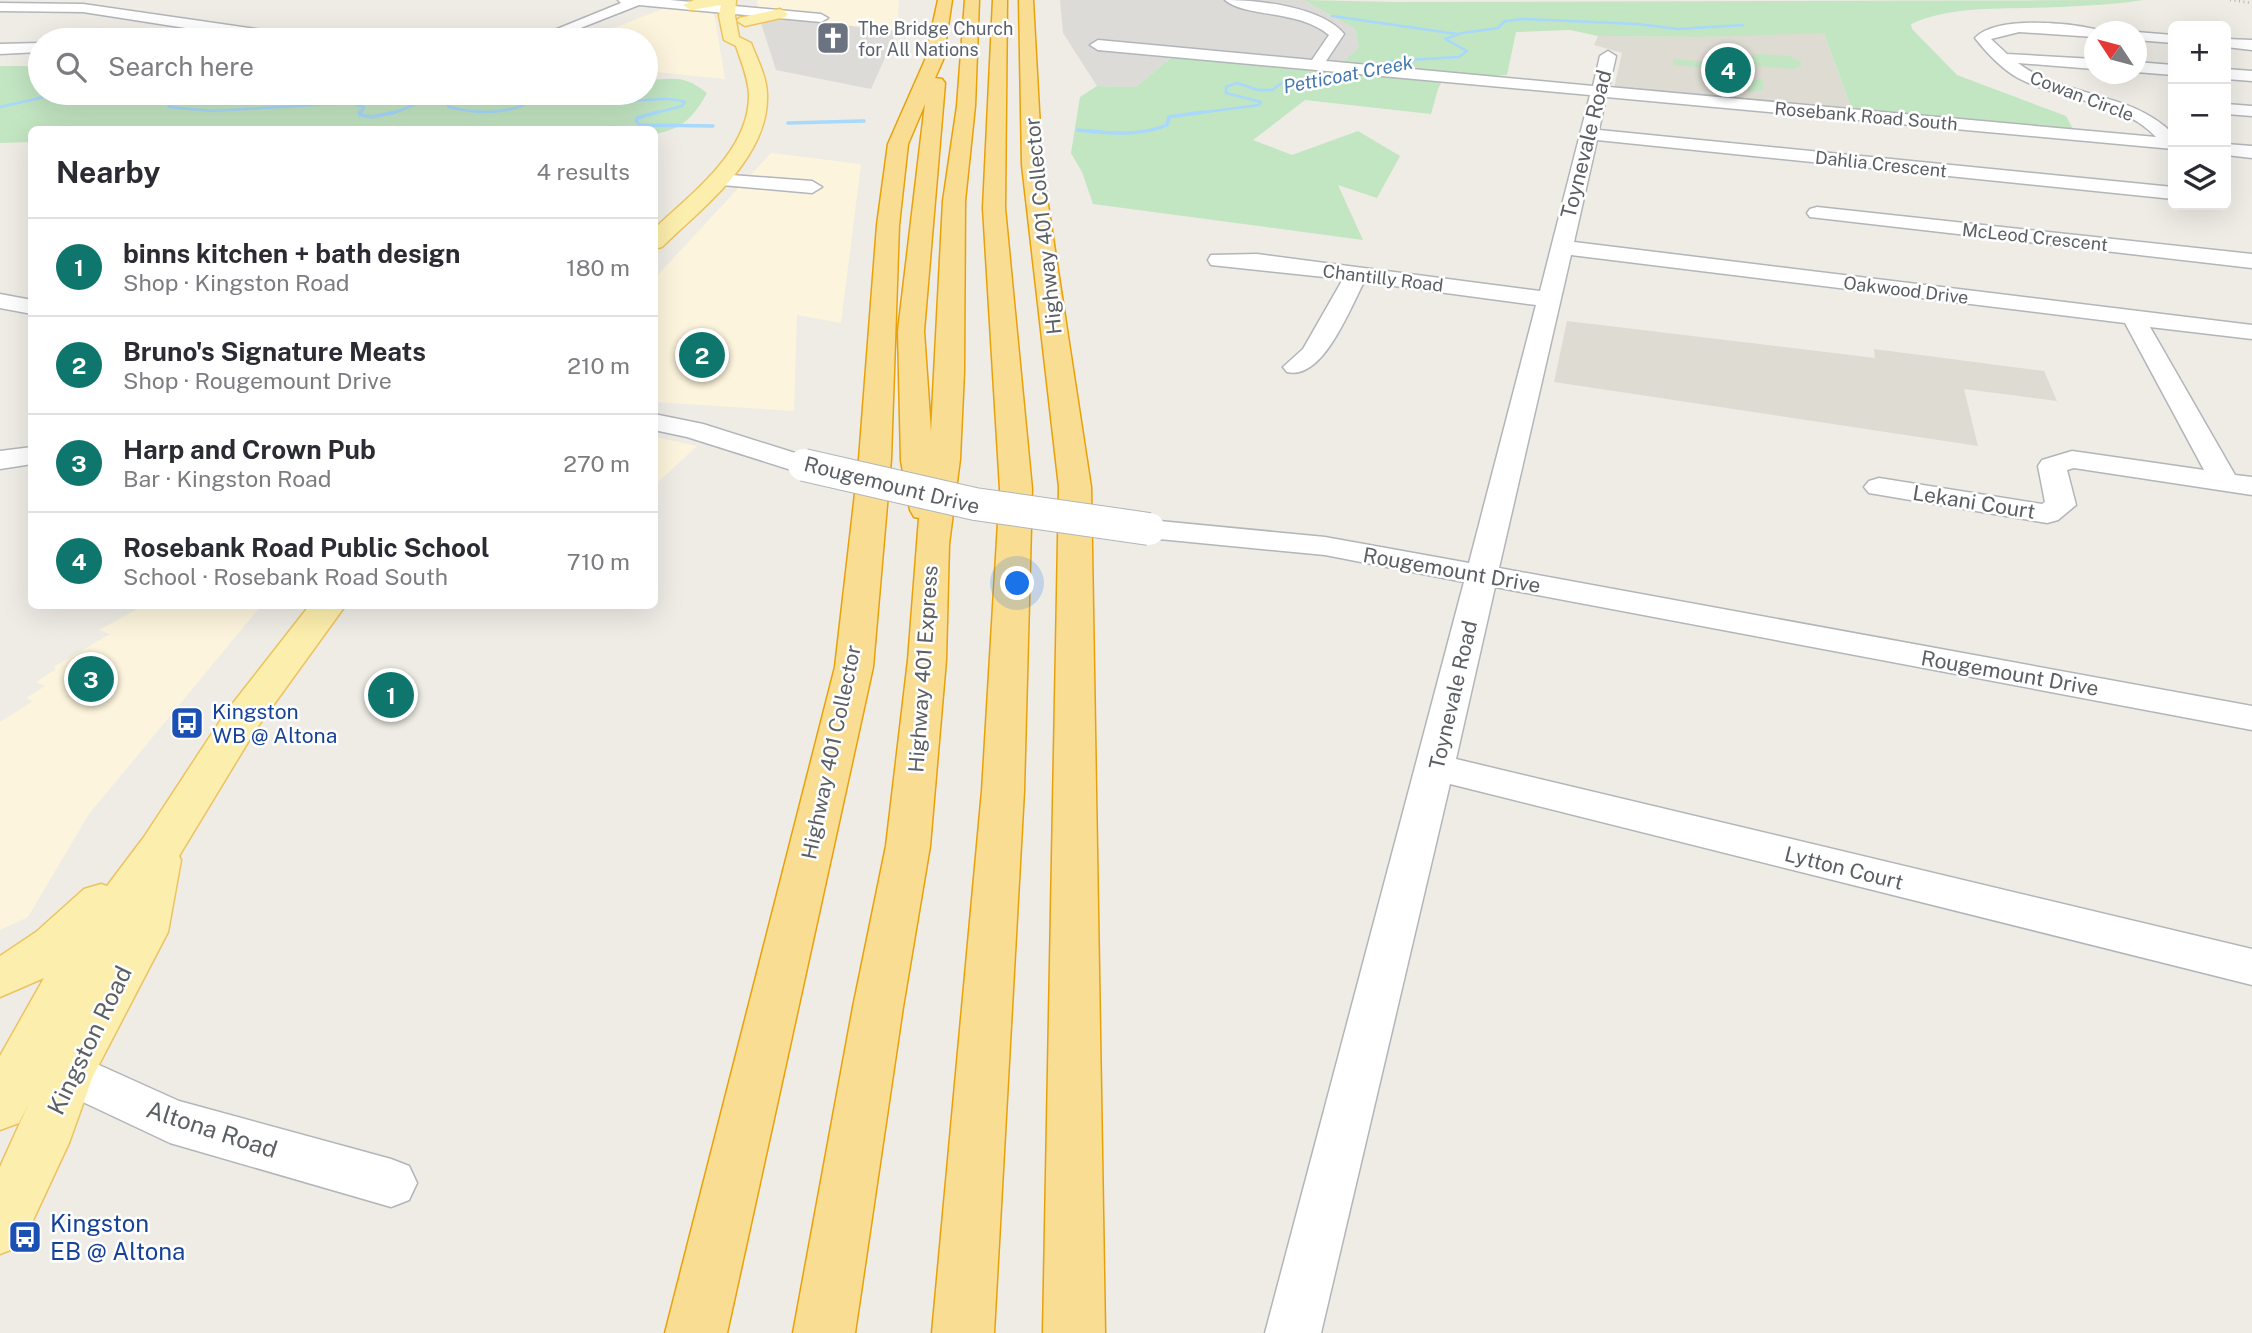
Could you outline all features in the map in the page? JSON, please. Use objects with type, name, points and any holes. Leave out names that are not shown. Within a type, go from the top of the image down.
[{"type":"highway","name":"Highway 401 Collector","points":[[696,1333],[853,667],[874,459],[888,225],[898,144],[934,60],[945,0]]},
{"type":"highway","name":"Highway 401 Express","points":[[824,1333],[878,1007],[908,846],[927,660],[932,544],[944,459],[950,372],[954,201],[966,106],[972,0]]},
{"type":"highway","points":[[963,1333],[1003,791],[1016,489],[994,208],[1000,0]]},
{"type":"highway","name":"Highway 401 Collector","points":[[1026,0],[1032,165],[1075,487],[1074,1333]]},
{"type":"highway","points":[[932,544],[917,461],[911,331],[937,88],[934,60]]},
{"type":"main road","points":[[683,5],[733,7],[780,14]]},
{"type":"main road","points":[[658,238],[718,180],[746,140],[759,97],[755,76],[743,43],[749,39],[733,7]]},
{"type":"main road","name":"Kingston Road","points":[[0,1106],[31,1058],[144,932],[160,849],[240,721],[325,609]]},
{"type":"main road","points":[[0,976],[9,974],[57,942],[160,849]]},
{"type":"main road","name":"Kingston Road","points":[[0,1226],[41,1143],[31,1058]]},
{"type":"street","points":[[1233,0],[1329,26],[1337,34],[1316,65]]},
{"type":"street","points":[[566,28],[631,1],[683,5]]},
{"type":"street","points":[[0,7],[83,8],[200,28]]},
{"type":"street","points":[[780,14],[821,18]]},
{"type":"street","name":"Cowan Circle","points":[[2084,32],[2020,29],[1987,34],[1982,38],[2024,74],[2153,124],[2168,138]]},
{"type":"street","points":[[2147,37],[2168,39]]},
{"type":"street","points":[[2231,43],[2252,45]]},
{"type":"street","name":"Rosebank Road South","points":[[1098,45],[2168,144]]},
{"type":"street","points":[[0,49],[28,48]]},
{"type":"street","name":"Toynevale Road","points":[[1293,1333],[1436,767],[1547,299],[1608,56]]},
{"type":"street","points":[[2003,58],[2084,63]]},
{"type":"street","points":[[2147,68],[2168,70]]},
{"type":"street","points":[[2231,74],[2252,76]]},
{"type":"street","points":[[2104,104],[2154,104]]},
{"type":"street","points":[[2231,109],[2252,111]]},
{"type":"street","name":"Dahlia Crescent","points":[[1588,134],[2168,192]]},
{"type":"street","points":[[2231,150],[2252,152]]},
{"type":"street","points":[[718,180],[812,187]]},
{"type":"street","name":"McLeod Crescent","points":[[1817,213],[2252,261]]},
{"type":"street","name":"Oakwood Drive","points":[[1560,247],[2252,332]]},
{"type":"street","name":"Chantilly Road","points":[[1219,260],[1257,261],[1547,299]]},
{"type":"street","points":[[1296,367],[1313,353],[1357,274]]},
{"type":"street","points":[[0,301],[28,306]]},
{"type":"street","points":[[2133,317],[2238,483]]},
{"type":"street","name":"Rougemount Drive","points":[[658,423],[693,430],[804,465],[963,504],[1058,520],[1325,546],[2252,718]]},
{"type":"street","points":[[0,460],[28,456]]},
{"type":"street","name":"Lekani Court","points":[[1879,487],[2046,514],[2061,505],[2052,466],[2072,460],[2238,483]]},
{"type":"street","name":"Lytton Court","points":[[1436,767],[2252,967]]},
{"type":"street","name":"Altona Road","points":[[31,1058],[170,1121],[391,1183]]},
{"type":"shaded area","points":[[757,0],[899,0],[897,31],[799,20],[810,14],[758,8]]},
{"type":"shaded area","points":[[1060,0],[1304,0],[1355,29],[1359,47],[1335,69],[1173,56],[1136,87],[1097,86],[1063,33]]},
{"type":"shaded area","points":[[665,8],[714,13],[725,79],[658,72],[658,28],[614,28]]},
{"type":"shaded area","points":[[778,18],[897,31],[871,89],[776,70],[761,23]]},
{"type":"shaded area","points":[[1824,33],[1852,110],[1614,88],[1622,53],[1594,45],[1598,36],[1701,37]]},
{"type":"shaded area","points":[[771,153],[861,164],[841,323],[797,315],[794,411],[658,402],[658,275]]},
{"type":"shaded area","points":[[1567,321],[1875,358],[1874,349],[2044,371],[2057,401],[1964,389],[1978,446],[1554,382]]},
{"type":"shaded area","points":[[658,438],[697,446],[658,482]]},
{"type":"shaded area","points":[[138,609],[259,609],[89,814],[28,917],[0,930],[0,722],[33,701],[26,698],[45,686],[36,682],[56,669],[53,667],[110,634],[99,630]]},
{"type":"green space","points":[[1304,0],[2143,0],[2083,6],[1966,10],[1911,24],[1912,29],[1957,75],[2066,116],[2073,129],[1852,110],[1824,33],[1701,37],[1598,36],[1570,30],[1516,32],[1507,75],[1444,78],[1431,114],[1305,100],[1253,140],[1292,155],[1358,131],[1400,156],[1377,198],[1338,185],[1363,240],[1093,204],[1082,172],[1071,153],[1080,97],[1097,86],[1136,87],[1173,56],[1335,69],[1359,47],[1355,29]]},
{"type":"green space","points":[[1757,54],[1789,56],[1801,62],[1801,66],[1792,69],[1748,65],[1748,57]]},
{"type":"green space","points":[[1673,59],[1710,62],[1710,65],[1721,63],[1722,66],[1728,66],[1728,77],[1763,80],[1763,90],[1747,92],[1746,81],[1710,78],[1710,68],[1673,65]]},
{"type":"green space","points":[[0,66],[28,66],[28,105],[658,105],[658,80],[672,79],[685,80],[707,93],[686,121],[673,129],[658,133],[658,126],[28,126],[28,142],[0,143]]},
{"type":"waterway","points":[[1332,16],[1457,34]]},
{"type":"waterway","name":"Petticoat Creek","points":[[1370,68],[1391,61],[1459,57],[1467,51],[1445,39],[1462,33],[1498,28],[1505,21],[1523,19],[1637,24],[1678,29],[1743,25]]},
{"type":"waterway","name":"Petticoat Creek","points":[[1191,114],[1259,105],[1261,102],[1226,93],[1226,87],[1237,83],[1258,90],[1272,90],[1282,83],[1327,79],[1358,71]]},
{"type":"waterway","name":"Petticoat Creek","points":[[652,114],[682,106],[685,102],[658,99]]},
{"type":"waterway","name":"Petticoat Creek","points":[[0,107],[28,101]]},
{"type":"waterway","name":"Petticoat Creek","points":[[168,105],[211,111],[315,105]]},
{"type":"waterway","name":"Petticoat Creek","points":[[357,105],[364,107],[360,114]]},
{"type":"waterway","name":"Petticoat Creek","points":[[391,114],[414,105]]},
{"type":"waterway","name":"Petticoat Creek","points":[[448,105],[481,112],[503,111],[524,105]]},
{"type":"waterway","name":"Petticoat Creek","points":[[359,112],[360,115],[372,117],[396,112]]},
{"type":"waterway","name":"Petticoat Creek","points":[[658,112],[637,118],[636,121],[640,125],[713,126]]},
{"type":"waterway","name":"Petticoat Creek","points":[[1078,130],[1123,133],[1145,131],[1167,125],[1169,117],[1204,112]]},
{"type":"waterway","name":"Petticoat Creek","points":[[788,123],[864,121]]},
{"type":"railway","points":[[2230,0],[2252,3]]},
{"type":"place","name":"The Bridge Church for All Nations","points":[[833,38]]},
{"type":"place","name":"Rosebank Road Public School","points":[[1728,70]]},
{"type":"place","name":"Bruno's Signature Meats","points":[[702,355]]},
{"type":"place","name":"Harp and Crown Pub","points":[[91,679]]},
{"type":"place","name":"binns kitchen + bath design","points":[[391,695]]},
{"type":"place","name":"Kingston WB @ Altona","points":[[187,723]]},
{"type":"place","name":"Kingston EB @ Altona","points":[[25,1237]]}]
